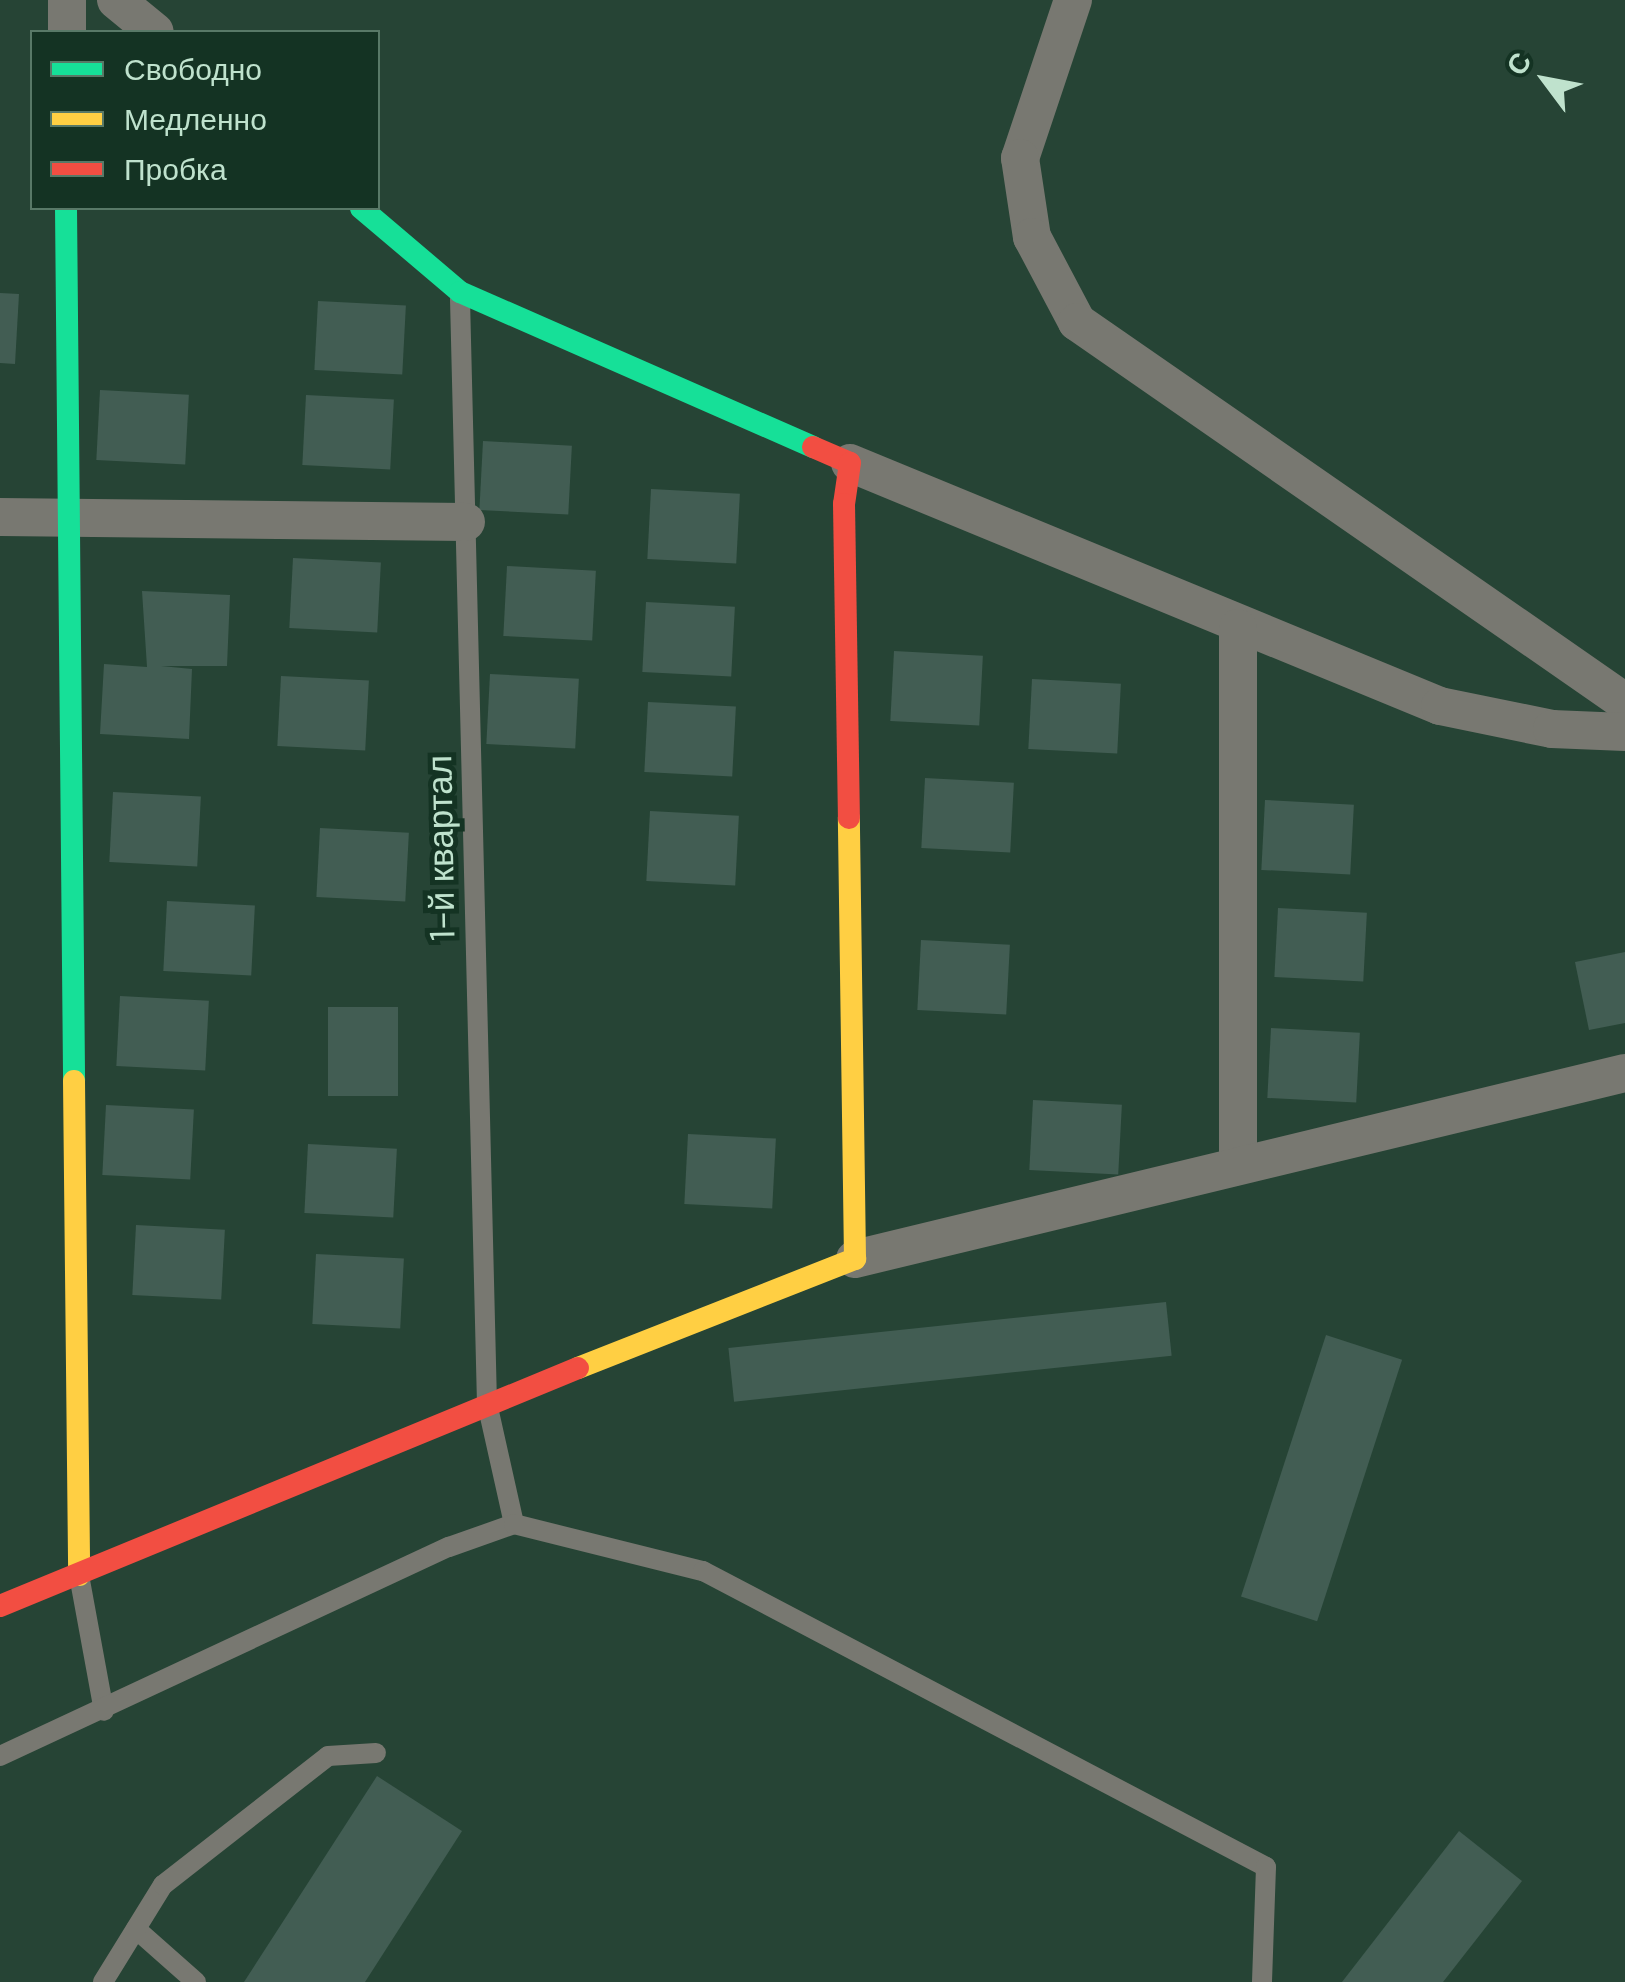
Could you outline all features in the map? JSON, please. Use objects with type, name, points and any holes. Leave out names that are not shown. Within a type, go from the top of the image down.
[{"type":"street","points":[[67,0],[67,30]]},
{"type":"street","points":[[116,0],[152,30]]},
{"type":"street","points":[[1072,0],[1020,158],[1032,237],[1078,322],[1625,702]]},
{"type":"street","points":[[66,210],[78,1575]]},
{"type":"street","points":[[363,210],[460,292],[1238,628],[1440,706],[1552,729],[1625,732]]},
{"type":"street","points":[[850,463],[844,504],[856,1259]]},
{"type":"street","points":[[0,517],[466,522]]},
{"type":"street","points":[[1238,628],[1238,1165]]},
{"type":"street","points":[[0,1606],[486,1402],[856,1259],[1625,1073]]},
{"type":"lane","name":"1-й квартал","points":[[460,292],[486,1402],[514,1524]]},
{"type":"lane","points":[[0,1756],[104,1711],[449,1547],[514,1524],[703,1571],[1266,1866],[1262,1982]]},
{"type":"lane","points":[[78,1575],[104,1711]]},
{"type":"lane","points":[[103,1982],[163,1886],[328,1756],[376,1753]]},
{"type":"lane","points":[[136,1929],[196,1982]]},
{"type":"building","points":[[0,293],[19,294],[15,364],[0,363]]},
{"type":"building","points":[[318,301],[406,306],[402,375],[314,370]]},
{"type":"building","points":[[100,390],[189,395],[185,465],[96,460]]},
{"type":"building","points":[[306,395],[394,400],[390,470],[302,465]]},
{"type":"building","points":[[483,441],[572,446],[568,515],[479,510]]},
{"type":"building","points":[[651,489],[740,494],[736,564],[647,559]]},
{"type":"building","points":[[293,558],[381,563],[377,633],[289,628]]},
{"type":"building","points":[[507,566],[596,571],[592,641],[503,636]]},
{"type":"building","points":[[142,591],[230,595],[227,666],[161,666],[192,669],[189,739],[100,734],[104,664],[147,667]]},
{"type":"building","points":[[646,602],[735,607],[731,677],[642,672]]},
{"type":"building","points":[[894,651],[983,656],[979,726],[890,721]]},
{"type":"building","points":[[490,674],[579,679],[575,749],[486,744]]},
{"type":"building","points":[[281,676],[369,681],[365,751],[277,746]]},
{"type":"building","points":[[1032,679],[1121,684],[1117,754],[1028,749]]},
{"type":"building","points":[[648,702],[736,707],[732,777],[644,772]]},
{"type":"building","points":[[925,778],[1014,783],[1010,853],[921,848]]},
{"type":"building","points":[[113,792],[201,797],[197,867],[109,862]]},
{"type":"building","points":[[1265,800],[1354,805],[1350,875],[1261,870]]},
{"type":"building","points":[[650,811],[739,816],[735,886],[646,881]]},
{"type":"building","points":[[320,828],[409,833],[405,902],[316,897]]},
{"type":"building","points":[[167,901],[255,906],[251,976],[163,971]]},
{"type":"building","points":[[1278,908],[1367,913],[1363,982],[1274,977]]},
{"type":"building","points":[[921,940],[1010,945],[1006,1015],[917,1010]]},
{"type":"building","points":[[1625,952],[1625,1023],[1589,1030],[1575,962]]},
{"type":"building","points":[[120,996],[209,1001],[205,1071],[116,1066]]},
{"type":"building","points":[[328,1007],[398,1007],[398,1096],[328,1096]]},
{"type":"building","points":[[1271,1028],[1360,1033],[1356,1103],[1267,1098]]},
{"type":"building","points":[[1033,1100],[1122,1105],[1118,1175],[1029,1170]]},
{"type":"building","points":[[106,1105],[194,1110],[190,1180],[102,1175]]},
{"type":"building","points":[[688,1134],[776,1139],[772,1209],[684,1204]]},
{"type":"building","points":[[308,1144],[397,1149],[393,1218],[304,1213]]},
{"type":"building","points":[[136,1225],[225,1230],[221,1300],[132,1295]]},
{"type":"building","points":[[316,1254],[404,1259],[400,1329],[312,1324]]},
{"type":"building","points":[[1166,1302],[1172,1356],[734,1402],[728,1348]]},
{"type":"building","points":[[1326,1335],[1402,1360],[1317,1621],[1241,1597]]},
{"type":"building","points":[[377,1776],[462,1831],[365,1982],[244,1982]]},
{"type":"building","points":[[1459,1831],[1522,1881],[1443,1982],[1342,1982]]},
{"type":"traffic: fast","points":[[66,210],[74,1081]]},
{"type":"traffic: fast","points":[[363,210],[460,292],[813,447]]},
{"type":"traffic: slow","points":[[578,1368],[855,1259],[849,818]]},
{"type":"traffic: slow","points":[[74,1081],[79,1575]]},
{"type":"traffic: jam","points":[[813,447],[850,463],[844,504],[849,818]]},
{"type":"traffic: jam","points":[[0,1606],[578,1368]]}]
